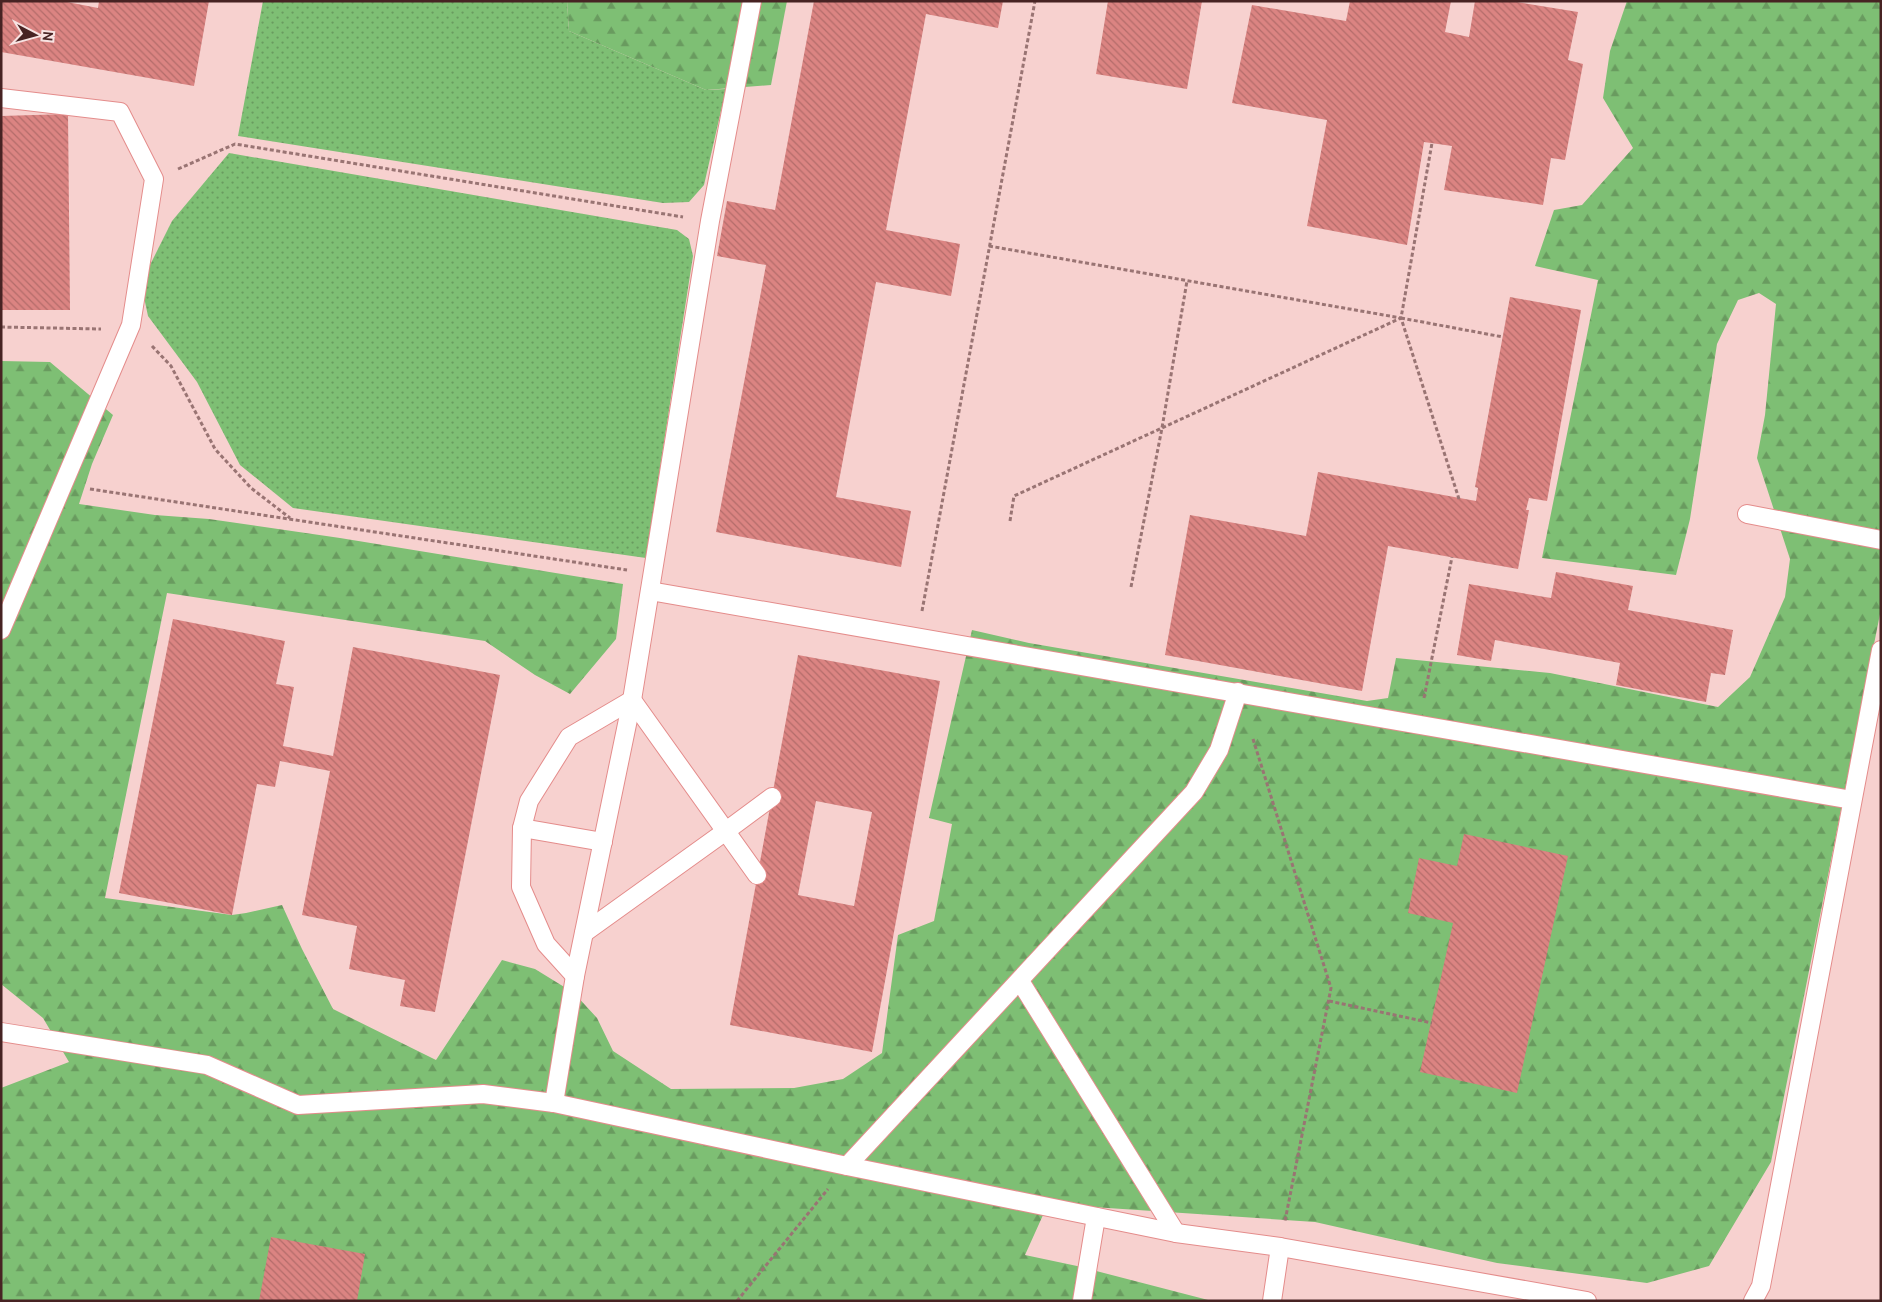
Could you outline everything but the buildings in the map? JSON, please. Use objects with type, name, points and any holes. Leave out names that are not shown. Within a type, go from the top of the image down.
[{"type":"lane","points":[[554,1103],[575,976],[632,700],[710,221],[752,1]]},
{"type":"lane","points":[[1,98],[120,112],[154,179],[130,327],[1,630]]},
{"type":"lane","points":[[1747,514],[1881,540]]},
{"type":"lane","points":[[652,583],[917,636],[1852,800]]},
{"type":"lane","points":[[1753,1301],[1761,1286],[1881,650]]},
{"type":"lane","points":[[847,1166],[1194,792],[1219,750],[1238,692]]},
{"type":"lane","points":[[575,976],[546,944],[521,886],[522,828],[529,801],[570,737],[632,700]]},
{"type":"lane","points":[[632,700],[758,875]]},
{"type":"lane","points":[[584,932],[726,832],[772,797]]},
{"type":"lane","points":[[522,828],[603,842]]},
{"type":"lane","points":[[1020,981],[1176,1233]]},
{"type":"lane","points":[[1,1032],[207,1065],[298,1105],[483,1094],[554,1103],[847,1166],[1176,1233],[1280,1247],[1587,1301]]},
{"type":"lane","points":[[1082,1301],[1096,1217]]},
{"type":"lane","points":[[1272,1301],[1280,1247]]},
{"type":"path","points":[[917,636],[1036,1]]},
{"type":"path","points":[[1432,143],[1401,318],[1460,499]]},
{"type":"path","points":[[154,179],[235,144],[710,221]]},
{"type":"path","points":[[989,246],[1503,337]]},
{"type":"path","points":[[1131,587],[1162,428],[1187,281]]},
{"type":"path","points":[[1010,521],[1014,496],[1401,318]]},
{"type":"path","points":[[1,327],[130,327],[170,366],[216,449],[252,488],[291,518]]},
{"type":"path","points":[[62,485],[291,518],[652,583]]},
{"type":"path","points":[[1419,724],[1452,557]]},
{"type":"path","points":[[1238,692],[1331,988],[1280,1247]]},
{"type":"path","points":[[1329,1001],[1432,1023]]},
{"type":"path","points":[[737,1301],[847,1166]]},
{"type":"green space","points":[[263,1],[567,1],[569,31],[706,90],[726,89],[704,185],[689,202],[663,203],[238,136]]},
{"type":"green space","points":[[567,1],[787,1],[771,85],[706,90],[569,31]]},
{"type":"green space","points":[[1627,1],[1881,1],[1881,609],[1771,1162],[1709,1266],[1647,1283],[1497,1263],[1315,1222],[1048,1204],[1025,1255],[1077,1266],[1212,1301],[1,1301],[1,1088],[69,1062],[43,1018],[1,984],[1,361],[50,362],[113,415],[92,464],[79,504],[155,515],[209,519],[340,538],[623,584],[616,639],[570,694],[535,675],[485,641],[167,593],[105,898],[232,915],[282,905],[333,1009],[436,1060],[502,960],[535,969],[574,993],[597,1018],[613,1051],[671,1089],[794,1088],[843,1079],[882,1053],[898,935],[934,921],[952,824],[929,818],[972,630],[1029,643],[1367,701],[1388,698],[1396,658],[1550,673],[1718,707],[1750,677],[1785,597],[1790,559],[1757,458],[1765,415],[1776,304],[1759,293],[1738,300],[1717,344],[1690,519],[1676,575],[1542,558],[1598,280],[1535,266],[1554,210],[1582,205],[1633,148],[1603,98],[1610,51]]},
{"type":"green space","points":[[229,153],[677,230],[689,239],[693,256],[646,558],[293,508],[240,465],[197,382],[148,316],[141,283],[172,221]]}]
